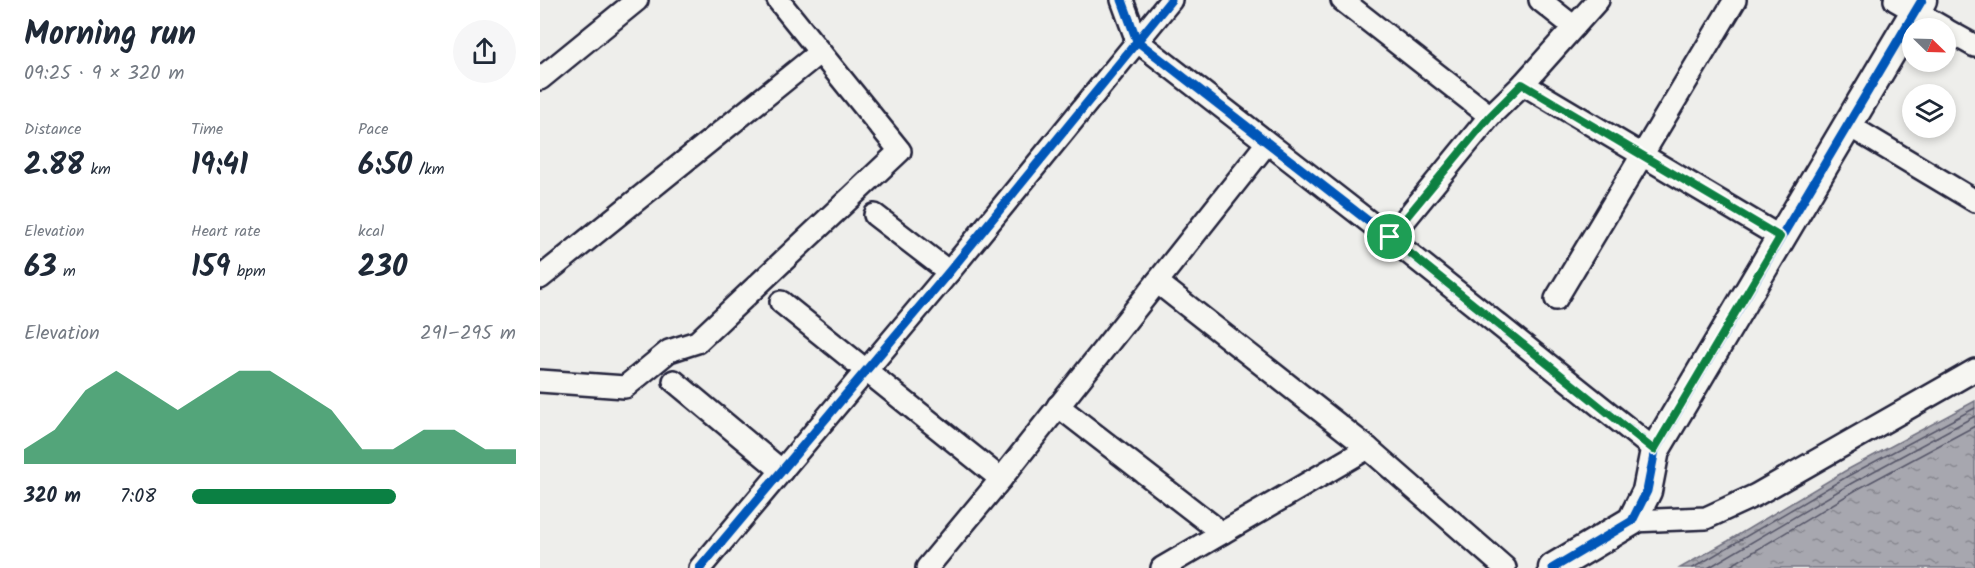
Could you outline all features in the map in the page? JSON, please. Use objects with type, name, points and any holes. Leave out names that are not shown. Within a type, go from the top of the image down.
[{"type":"street","points":[[540,79],[637,0]]},
{"type":"street","points":[[540,381],[625,387],[669,351],[697,342],[900,152],[778,0]]},
{"type":"street","points":[[1122,0],[1137,41],[1390,237],[1654,450]]},
{"type":"street","points":[[700,568],[948,272],[1171,0]]},
{"type":"street","points":[[1342,0],[1490,116]]},
{"type":"street","points":[[1540,0],[1574,27]]},
{"type":"street","points":[[1390,237],[1490,116],[1598,0]]},
{"type":"street","points":[[1556,298],[1735,0]]},
{"type":"street","points":[[1632,521],[1647,491],[1654,450],[1848,124],[1910,4],[1930,18]]},
{"type":"street","points":[[1956,35],[1975,46]]},
{"type":"street","points":[[540,278],[820,52]]},
{"type":"street","points":[[1522,84],[1780,237]]},
{"type":"street","points":[[1848,124],[1975,201]]},
{"type":"street","points":[[927,568],[1001,479],[1266,143]]},
{"type":"street","points":[[875,215],[948,272]]},
{"type":"street","points":[[1157,282],[1368,448],[1505,568]]},
{"type":"street","points":[[781,302],[1001,479]]},
{"type":"street","points":[[1553,568],[1632,521],[1706,518],[1756,495],[1975,370]]},
{"type":"street","points":[[674,381],[782,471]]},
{"type":"street","points":[[1058,406],[1222,533]]},
{"type":"street","points":[[1162,568],[1368,448]]},
{"type":"water","points":[[1975,401],[1975,568],[1680,568],[1845,471]]},
{"type":"cycle path","points":[[1122,0],[1137,41],[1390,238],[1655,450]]},
{"type":"cycle path","points":[[700,568],[949,272],[1171,0]]},
{"type":"cycle path","points":[[1553,568],[1632,521],[1647,491],[1655,450],[1922,0]]},
{"type":"route","points":[[1522,84],[1780,237],[1654,450],[1390,237],[1490,116],[1522,84]]}]
